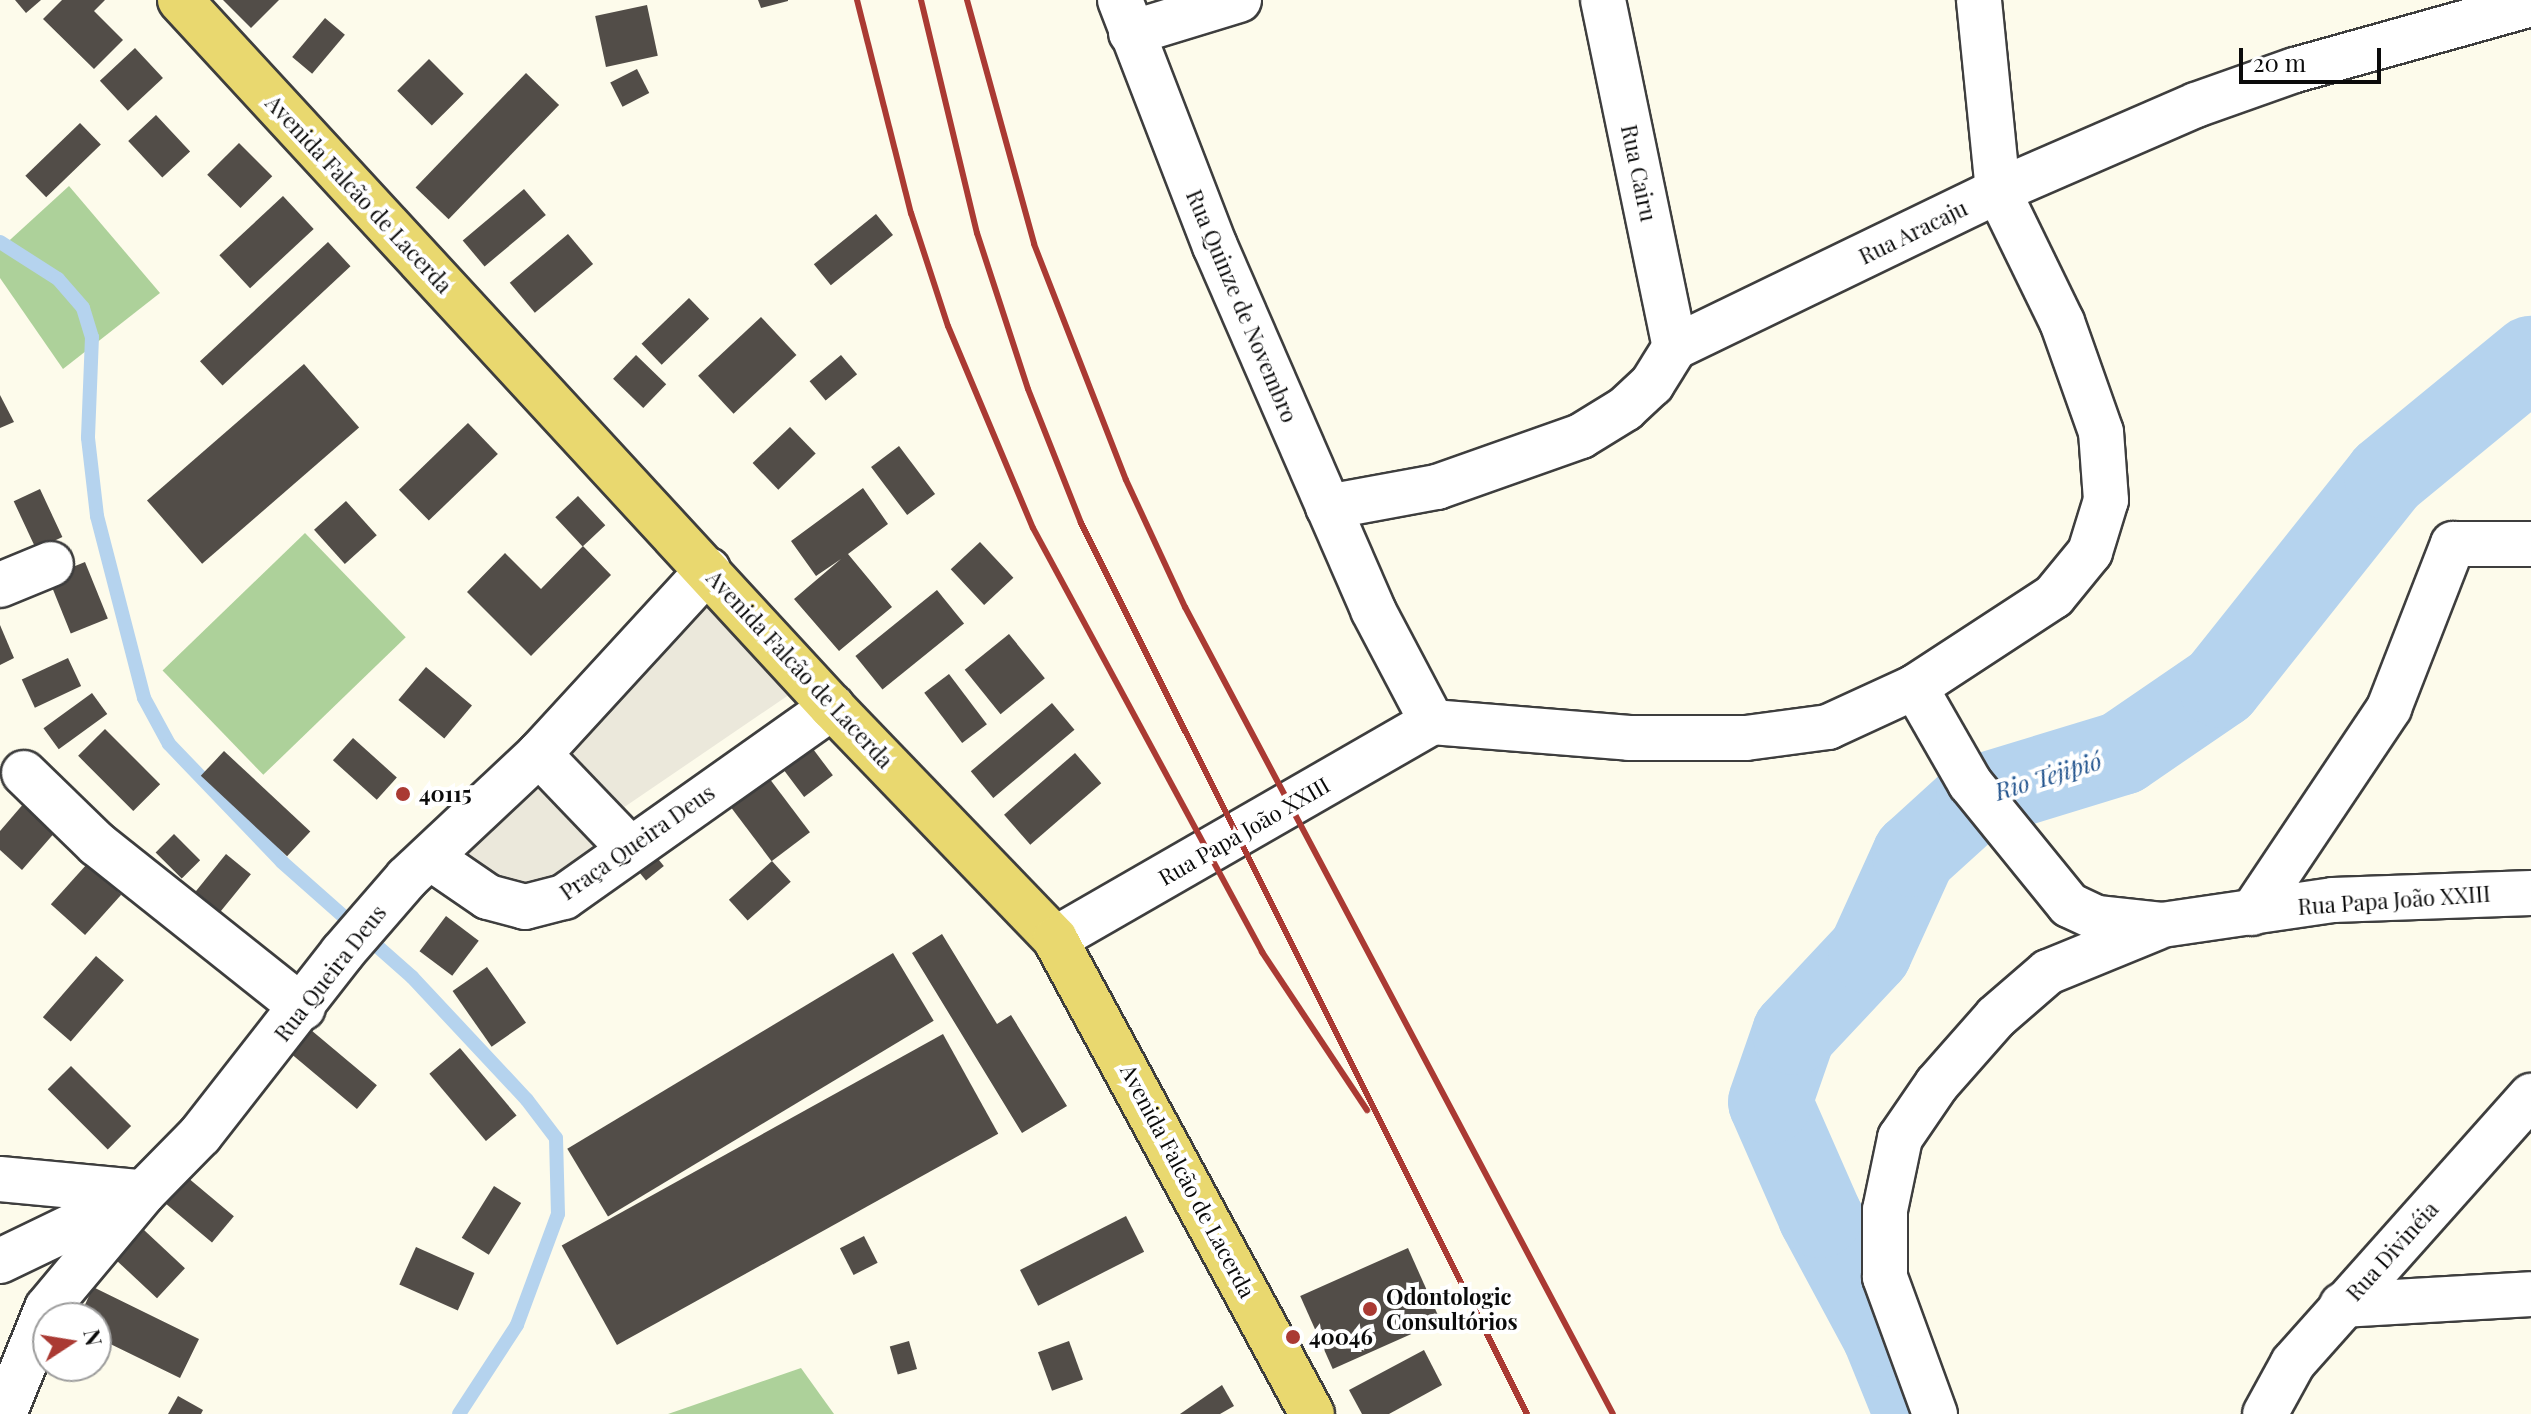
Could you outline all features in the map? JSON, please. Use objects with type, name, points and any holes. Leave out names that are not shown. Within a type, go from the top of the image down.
[{"type":"main road","name":"Avenida Falcão de Lacerda","points":[[180,0],[832,707],[1055,939],[1312,1414]]},
{"type":"street","points":[[1126,17],[1239,0]]},
{"type":"street","name":"Rua Cairu","points":[[1603,0],[1675,347]]},
{"type":"street","points":[[1432,722],[1629,738],[1746,738],[1828,727],[1915,687],[2054,596],[2090,552],[2106,500],[2096,418],[2062,322],[1998,191],[1979,0]]},
{"type":"street","name":"Rua Aracaju","points":[[1675,347],[1998,191],[2196,105],[2295,70],[2531,4]]},
{"type":"street","name":"Rua Quinze de Novembro","points":[[1126,17],[1215,246],[1328,507],[1373,610],[1432,722]]},
{"type":"street","points":[[1328,507],[1437,487],[1581,436],[1625,409],[1652,384],[1675,347]]},
{"type":"street","points":[[2252,913],[2389,708],[2453,544],[2531,544]]},
{"type":"street","points":[[0,585],[51,564]]},
{"type":"street","name":"Rua Queira Deus","points":[[4,1414],[47,1308],[144,1192],[200,1135],[303,1008],[342,953],[419,868],[539,754],[708,570]]},
{"type":"street","name":"Rua Papa João XXIII","points":[[1915,687],[1970,783],[2069,905],[2121,924],[2162,925],[2333,900],[2531,893]]},
{"type":"street","name":"Praça Queira Deus","points":[[419,868],[488,897],[525,907],[564,897],[832,707]]},
{"type":"street","name":"Rua Papa João XXIII","points":[[1055,939],[1432,722]]},
{"type":"street","points":[[539,754],[629,848]]},
{"type":"street","points":[[24,773],[97,844],[303,1008]]},
{"type":"street","name":"Rua Papa João XXIII","points":[[1935,1414],[1885,1277],[1885,1210],[1900,1138],[1937,1084],[1986,1028],[2048,972],[2162,925]]},
{"type":"street","name":"Rua Divinéia","points":[[2265,1414],[2293,1363],[2531,1096]]},
{"type":"street","points":[[0,1179],[144,1192]]},
{"type":"street","points":[[0,1261],[144,1192]]},
{"type":"street","points":[[2342,1305],[2531,1294]]},
{"type":"green space","points":[[69,186],[160,293],[63,369],[0,278],[0,249]]},
{"type":"green space","points":[[305,533],[406,637],[263,775],[163,671]]},
{"type":"green space","points":[[801,1368],[834,1414],[668,1414]]},
{"type":"shaded area","points":[[703,585],[799,688],[620,810],[552,752]]},
{"type":"shaded area","points":[[537,762],[612,840],[526,893],[441,858]]},
{"type":"building","points":[[15,0],[41,0],[26,13]]},
{"type":"building","points":[[62,0],[105,0],[94,11],[123,40],[94,69],[43,19]]},
{"type":"building","points":[[223,0],[279,0],[251,28]]},
{"type":"building","points":[[758,0],[788,0],[788,1],[761,8]]},
{"type":"building","points":[[647,5],[658,56],[606,67],[595,16]]},
{"type":"building","points":[[325,18],[345,35],[312,74],[292,57]]},
{"type":"building","points":[[135,48],[163,78],[128,111],[100,81]]},
{"type":"building","points":[[429,59],[464,94],[432,125],[397,91]]},
{"type":"building","points":[[637,69],[649,93],[623,107],[610,83]]},
{"type":"building","points":[[526,73],[559,105],[449,219],[416,187]]},
{"type":"building","points":[[156,115],[190,152],[162,177],[128,141]]},
{"type":"building","points":[[80,123],[101,145],[46,197],[25,176]]},
{"type":"building","points":[[239,143],[272,176],[240,208],[207,175]]},
{"type":"building","points":[[524,189],[546,215],[485,266],[463,240]]},
{"type":"building","points":[[283,196],[314,229],[250,288],[219,255]]},
{"type":"building","points":[[876,214],[893,235],[831,285],[814,264]]},
{"type":"building","points":[[568,234],[593,264],[535,313],[510,283]]},
{"type":"building","points":[[328,242],[351,266],[223,385],[200,361]]},
{"type":"building","points":[[689,298],[709,319],[662,365],[642,344]]},
{"type":"building","points":[[761,317],[796,355],[734,414],[698,376]]},
{"type":"building","points":[[636,355],[666,384],[643,408],[613,379]]},
{"type":"building","points":[[841,355],[857,374],[826,401],[810,381]]},
{"type":"building","points":[[304,364],[359,427],[202,564],[147,500]]},
{"type":"building","points":[[0,395],[14,422],[0,428]]},
{"type":"building","points":[[468,423],[498,454],[429,521],[399,490]]},
{"type":"building","points":[[790,427],[816,454],[778,490],[753,463]]},
{"type":"building","points":[[899,446],[935,494],[907,515],[871,467]]},
{"type":"building","points":[[863,488],[888,524],[848,554],[892,607],[839,651],[794,599],[841,559],[816,576],[791,541]]},
{"type":"building","points":[[40,489],[62,537],[36,549],[14,501]]},
{"type":"building","points":[[578,496],[605,525],[583,546],[555,517]]},
{"type":"building","points":[[346,501],[377,535],[345,564],[314,530]]},
{"type":"building","points":[[980,542],[1013,578],[984,605],[951,569]]},
{"type":"building","points":[[583,546],[611,575],[531,656],[467,592],[505,553],[541,589]]},
{"type":"building","points":[[85,562],[108,619],[71,634],[48,577]]},
{"type":"building","points":[[937,590],[964,623],[882,689],[855,656]]},
{"type":"building","points":[[0,625],[14,658],[0,665]]},
{"type":"building","points":[[1009,634],[1045,678],[1001,714],[965,670]]},
{"type":"building","points":[[68,658],[81,686],[35,708],[22,680]]},
{"type":"building","points":[[426,667],[472,706],[444,739],[398,700]]},
{"type":"building","points":[[949,674],[987,724],[962,743],[924,693]]},
{"type":"building","points":[[92,693],[107,714],[59,749],[43,728]]},
{"type":"building","points":[[1052,703],[1074,730],[993,798],[971,771]]},
{"type":"building","points":[[105,729],[160,784],[133,811],[78,756]]},
{"type":"building","points":[[804,737],[833,775],[804,797],[775,759]]},
{"type":"building","points":[[353,738],[397,777],[377,800],[333,760]]},
{"type":"building","points":[[224,751],[310,831],[287,856],[201,776]]},
{"type":"building","points":[[1075,753],[1101,783],[1030,845],[1004,815]]},
{"type":"building","points":[[763,770],[810,832],[772,861],[725,799]]},
{"type":"building","points":[[25,802],[57,830],[22,870],[0,850],[0,831]]},
{"type":"building","points":[[174,834],[200,860],[182,879],[156,852]]},
{"type":"building","points":[[650,849],[664,866],[646,881],[632,863]]},
{"type":"building","points":[[226,854],[251,874],[217,916],[192,896]]},
{"type":"building","points":[[772,861],[791,882],[748,921],[729,900]]},
{"type":"building","points":[[87,864],[121,895],[85,935],[51,904]]},
{"type":"building","points":[[446,916],[479,941],[452,976],[420,951]]},
{"type":"building","points":[[942,934],[997,1024],[1011,1015],[1067,1106],[1022,1133],[912,953]]},
{"type":"building","points":[[893,953],[934,1021],[608,1216],[567,1149]]},
{"type":"building","points":[[96,956],[124,980],[71,1041],[43,1017]]},
{"type":"building","points":[[487,967],[526,1023],[492,1047],[453,991]]},
{"type":"building","points":[[311,1030],[377,1085],[357,1109],[291,1054]]},
{"type":"building","points":[[943,1034],[998,1134],[617,1345],[562,1245]]},
{"type":"building","points":[[460,1048],[517,1115],[486,1141],[429,1074]]},
{"type":"building","points":[[71,1066],[131,1126],[108,1149],[48,1089]]},
{"type":"building","points":[[181,1172],[234,1216],[212,1242],[159,1198]]},
{"type":"building","points":[[494,1186],[521,1203],[489,1255],[462,1238]]},
{"type":"building","points":[[1126,1216],[1144,1252],[1038,1306],[1020,1270]]},
{"type":"building","points":[[144,1230],[185,1268],[157,1298],[116,1260]]},
{"type":"building","points":[[864,1236],[878,1263],[854,1275],[840,1248]]},
{"type":"building","points":[[416,1247],[474,1273],[458,1310],[399,1284]]},
{"type":"building","name":"Odontologic Consultórios","points":[[1408,1248],[1441,1321],[1333,1369],[1300,1296]]},
{"type":"building","points":[[93,1287],[199,1339],[180,1378],[112,1345],[112,1302],[86,1302]]},
{"type":"building","points":[[909,1341],[917,1369],[898,1374],[890,1347]]},
{"type":"building","points":[[1069,1341],[1083,1380],[1052,1391],[1038,1352]]},
{"type":"building","points":[[1424,1350],[1442,1385],[1389,1414],[1362,1414],[1349,1390]]},
{"type":"building","points":[[1222,1385],[1234,1406],[1220,1414],[1180,1414]]},
{"type":"building","points":[[178,1396],[203,1410],[201,1414],[168,1414]]},
{"type":"waterway","points":[[0,242],[58,279],[83,308],[92,337],[88,438],[97,516],[144,698],[169,744],[282,862],[412,977],[527,1100],[556,1138],[558,1214],[517,1325],[459,1414]]},
{"type":"waterway","name":"Rio Tejipió","points":[[1916,1414],[1884,1335],[1820,1216],[1770,1102],[1794,1033],[1870,952],[1914,855],[1978,797],[2122,753],[2220,686],[2386,477],[2531,358]]},
{"type":"railway","points":[[857,0],[911,213],[948,326],[1033,528],[1262,952],[1367,1110]]},
{"type":"railway","points":[[921,0],[977,233],[1028,389],[1081,523],[1527,1414]]},
{"type":"railway","points":[[967,0],[1034,244],[1126,480],[1185,607],[1613,1414]]},
{"type":"place","name":"40115","points":[[403,794]]},
{"type":"place","name":"Odontologic Consultórios","points":[[1370,1309]]},
{"type":"place","name":"40046","points":[[1293,1337]]}]
